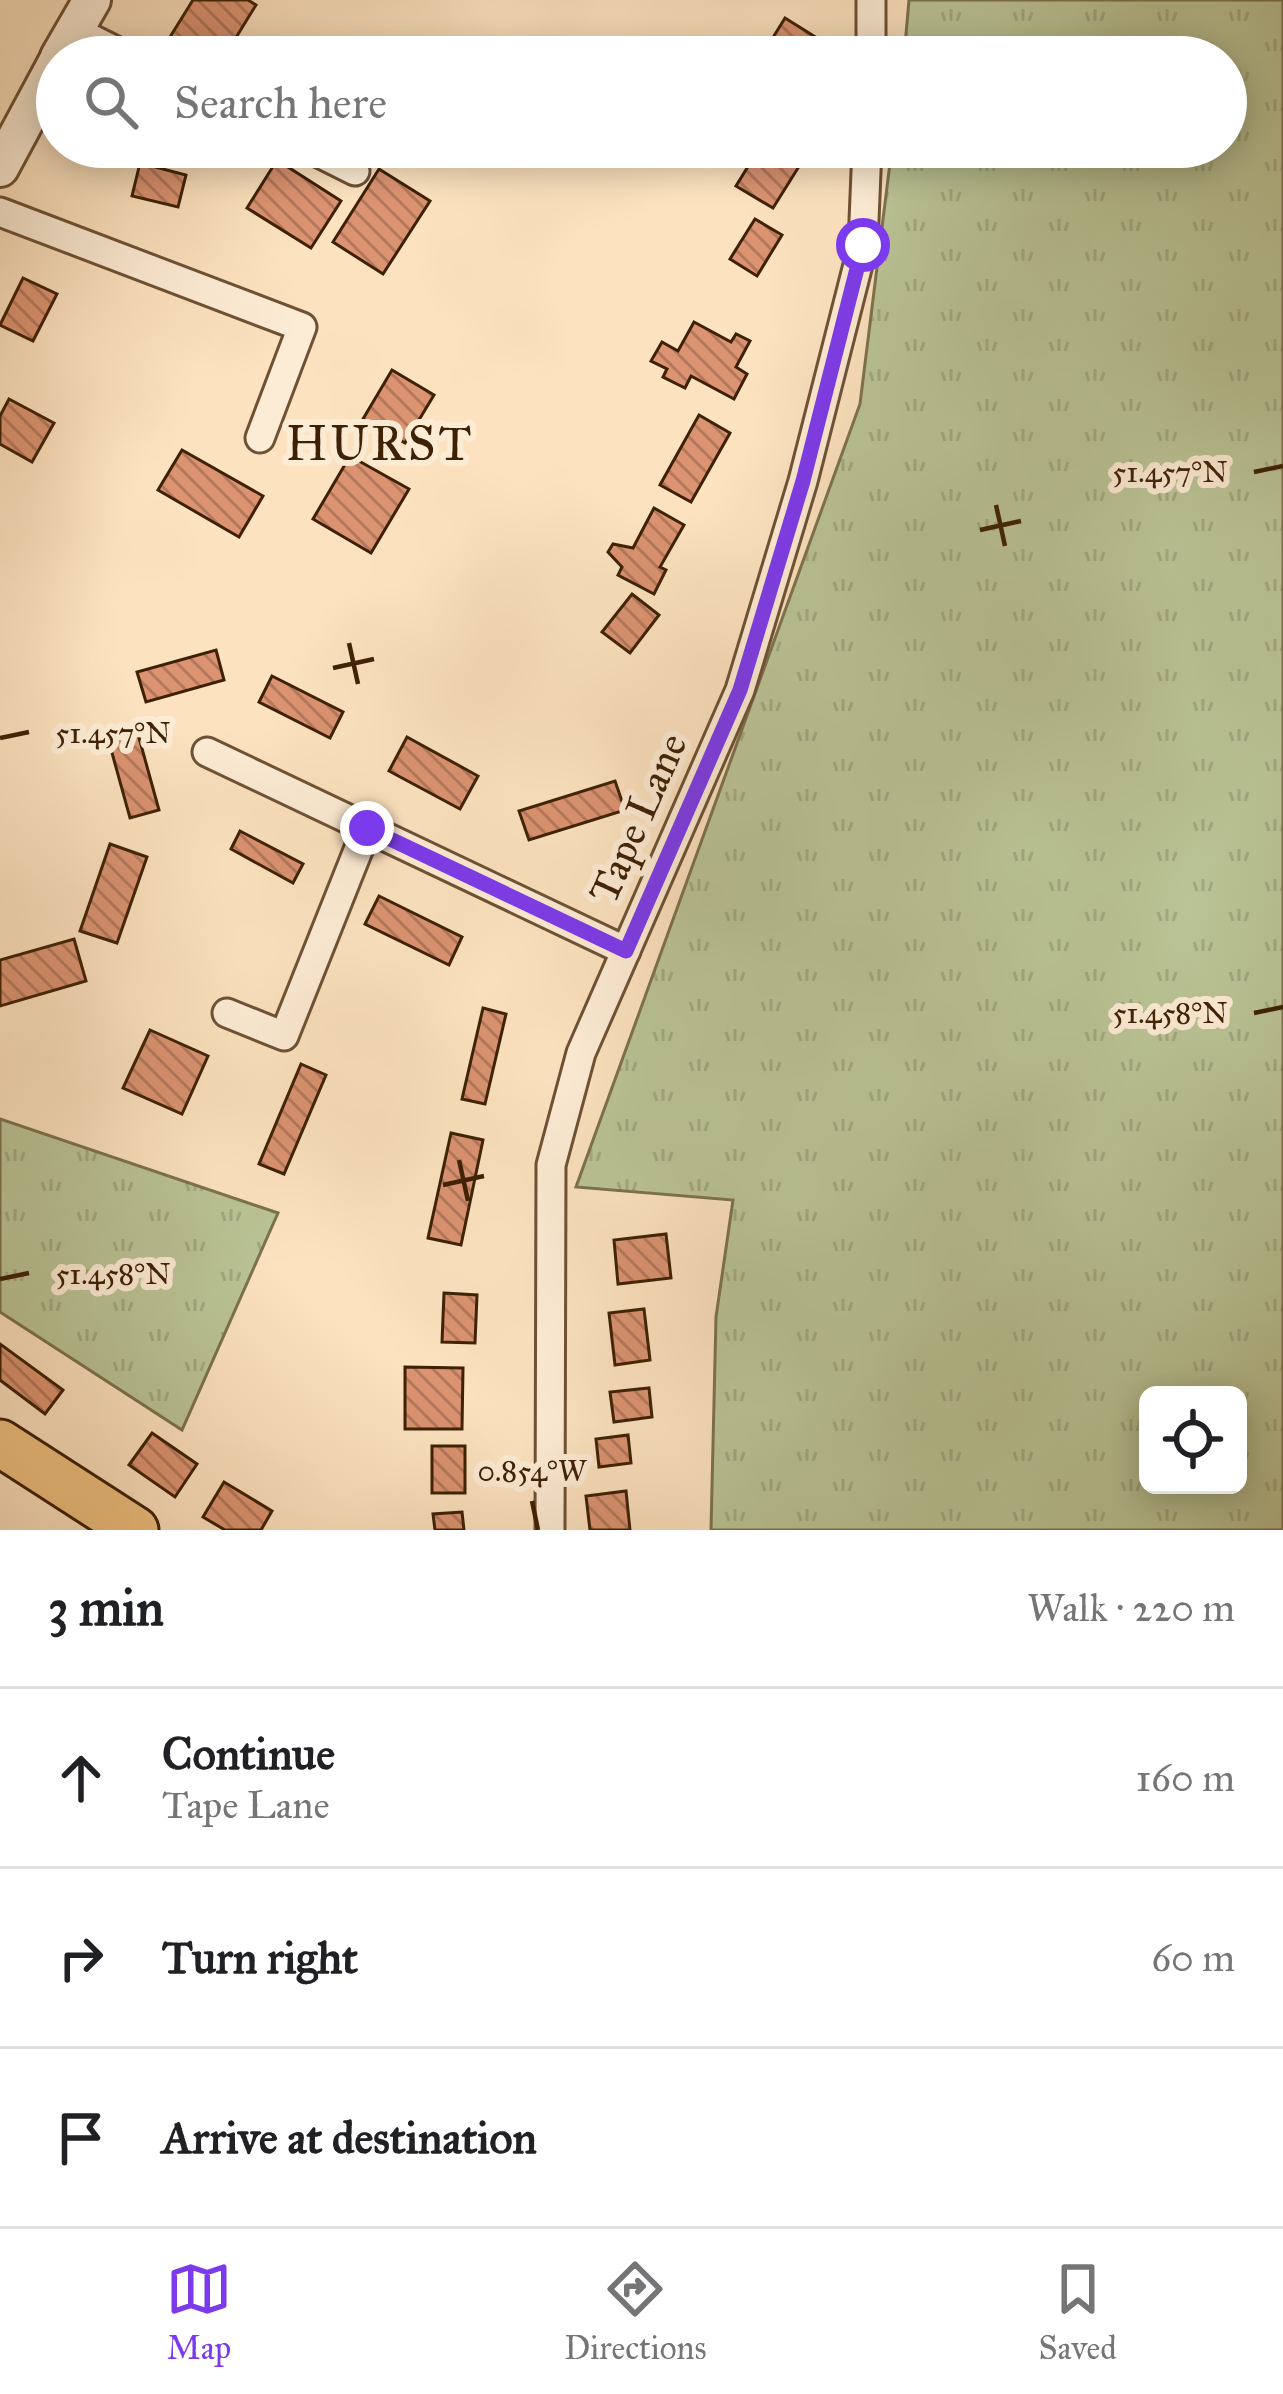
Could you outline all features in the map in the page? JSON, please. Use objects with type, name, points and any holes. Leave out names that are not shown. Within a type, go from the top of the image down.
[{"type":"main road","points":[[0,1443],[135,1530]]},
{"type":"street","points":[[871,0],[871,36]]},
{"type":"street","points":[[0,168],[36,102]]},
{"type":"street","points":[[349,168],[355,171]]},
{"type":"street","name":"Tape Lane","points":[[550,1530],[551,1165],[581,1053],[740,690],[803,481],[863,245],[866,168]]},
{"type":"street","points":[[0,212],[302,327],[260,438]]},
{"type":"street","points":[[207,752],[626,951]]},
{"type":"street","points":[[227,1013],[284,1036],[367,828]]},
{"type":"green space","points":[[909,0],[1283,0],[1283,1530],[711,1530],[716,1317],[733,1200],[576,1187],[860,404],[889,168],[1247,168],[1247,36],[906,36]]},
{"type":"green space","points":[[0,1119],[278,1213],[182,1430],[0,1312]]},
{"type":"building","points":[[193,0],[248,0],[256,5],[237,36],[171,36]]},
{"type":"building","points":[[785,18],[814,36],[774,36]]},
{"type":"building","points":[[139,168],[186,175],[178,207],[132,196]]},
{"type":"building","points":[[272,168],[289,168],[341,201],[311,248],[247,208]]},
{"type":"building","points":[[747,168],[798,168],[773,208],[736,186]]},
{"type":"building","points":[[379,169],[430,201],[383,274],[333,242]]},
{"type":"building","points":[[755,219],[782,235],[757,276],[730,259]]},
{"type":"building","points":[[23,278],[57,294],[33,341],[0,325]]},
{"type":"building","points":[[694,322],[731,342],[736,334],[750,341],[736,367],[747,374],[734,399],[691,376],[685,388],[663,377],[667,369],[651,361],[662,342],[678,351]]},
{"type":"building","points":[[392,370],[434,395],[405,443],[363,419]]},
{"type":"building","points":[[9,399],[54,423],[32,462],[0,444],[0,416]]},
{"type":"building","points":[[699,415],[730,433],[691,502],[660,485]]},
{"type":"building","points":[[182,450],[263,496],[239,537],[158,490]]},
{"type":"building","points":[[350,456],[409,489],[371,553],[313,519]]},
{"type":"building","points":[[654,508],[684,525],[660,567],[666,570],[654,594],[618,575],[622,567],[608,552],[613,544],[633,548]]},
{"type":"building","points":[[632,594],[659,615],[630,653],[602,632]]},
{"type":"building","points":[[216,650],[224,680],[146,702],[137,672]]},
{"type":"building","points":[[272,676],[343,712],[330,738],[259,702]]},
{"type":"building","points":[[138,734],[159,810],[130,818],[109,742]]},
{"type":"building","points":[[407,737],[478,776],[460,809],[389,771]]},
{"type":"building","points":[[615,781],[625,810],[529,840],[519,811]]},
{"type":"building","points":[[240,831],[303,864],[293,883],[231,849]]},
{"type":"building","points":[[110,844],[147,857],[117,943],[80,931]]},
{"type":"building","points":[[379,896],[462,937],[449,965],[365,924]]},
{"type":"building","points":[[74,939],[86,981],[0,1006],[0,960]]},
{"type":"building","points":[[483,1008],[506,1014],[485,1104],[462,1099]]},
{"type":"building","points":[[150,1030],[208,1056],[182,1114],[123,1088]]},
{"type":"building","points":[[301,1064],[326,1075],[284,1174],[259,1164]]},
{"type":"building","points":[[451,1133],[483,1140],[461,1245],[428,1238]]},
{"type":"building","points":[[666,1234],[671,1278],[618,1284],[614,1240]]},
{"type":"building","points":[[444,1293],[477,1295],[475,1343],[442,1342]]},
{"type":"building","points":[[644,1309],[650,1360],[615,1365],[609,1313]]},
{"type":"building","points":[[0,1344],[63,1390],[45,1414],[0,1380]]},
{"type":"building","points":[[405,1367],[463,1368],[462,1429],[405,1429]]},
{"type":"building","points":[[649,1388],[652,1417],[614,1422],[610,1392]]},
{"type":"building","points":[[152,1433],[197,1464],[175,1497],[129,1465]]},
{"type":"building","points":[[628,1435],[631,1463],[599,1467],[596,1439]]},
{"type":"building","points":[[432,1446],[465,1446],[465,1493],[432,1493]]},
{"type":"building","points":[[224,1482],[272,1511],[261,1530],[225,1530],[203,1517]]},
{"type":"building","points":[[626,1491],[630,1530],[590,1530],[586,1496]]},
{"type":"building","points":[[462,1512],[464,1530],[435,1530],[433,1514]]},
{"type":"district","name":"HURST","points":[[380,443]]},
{"type":"route","points":[[367,828],[626,951],[740,690],[803,481],[863,245]]}]
